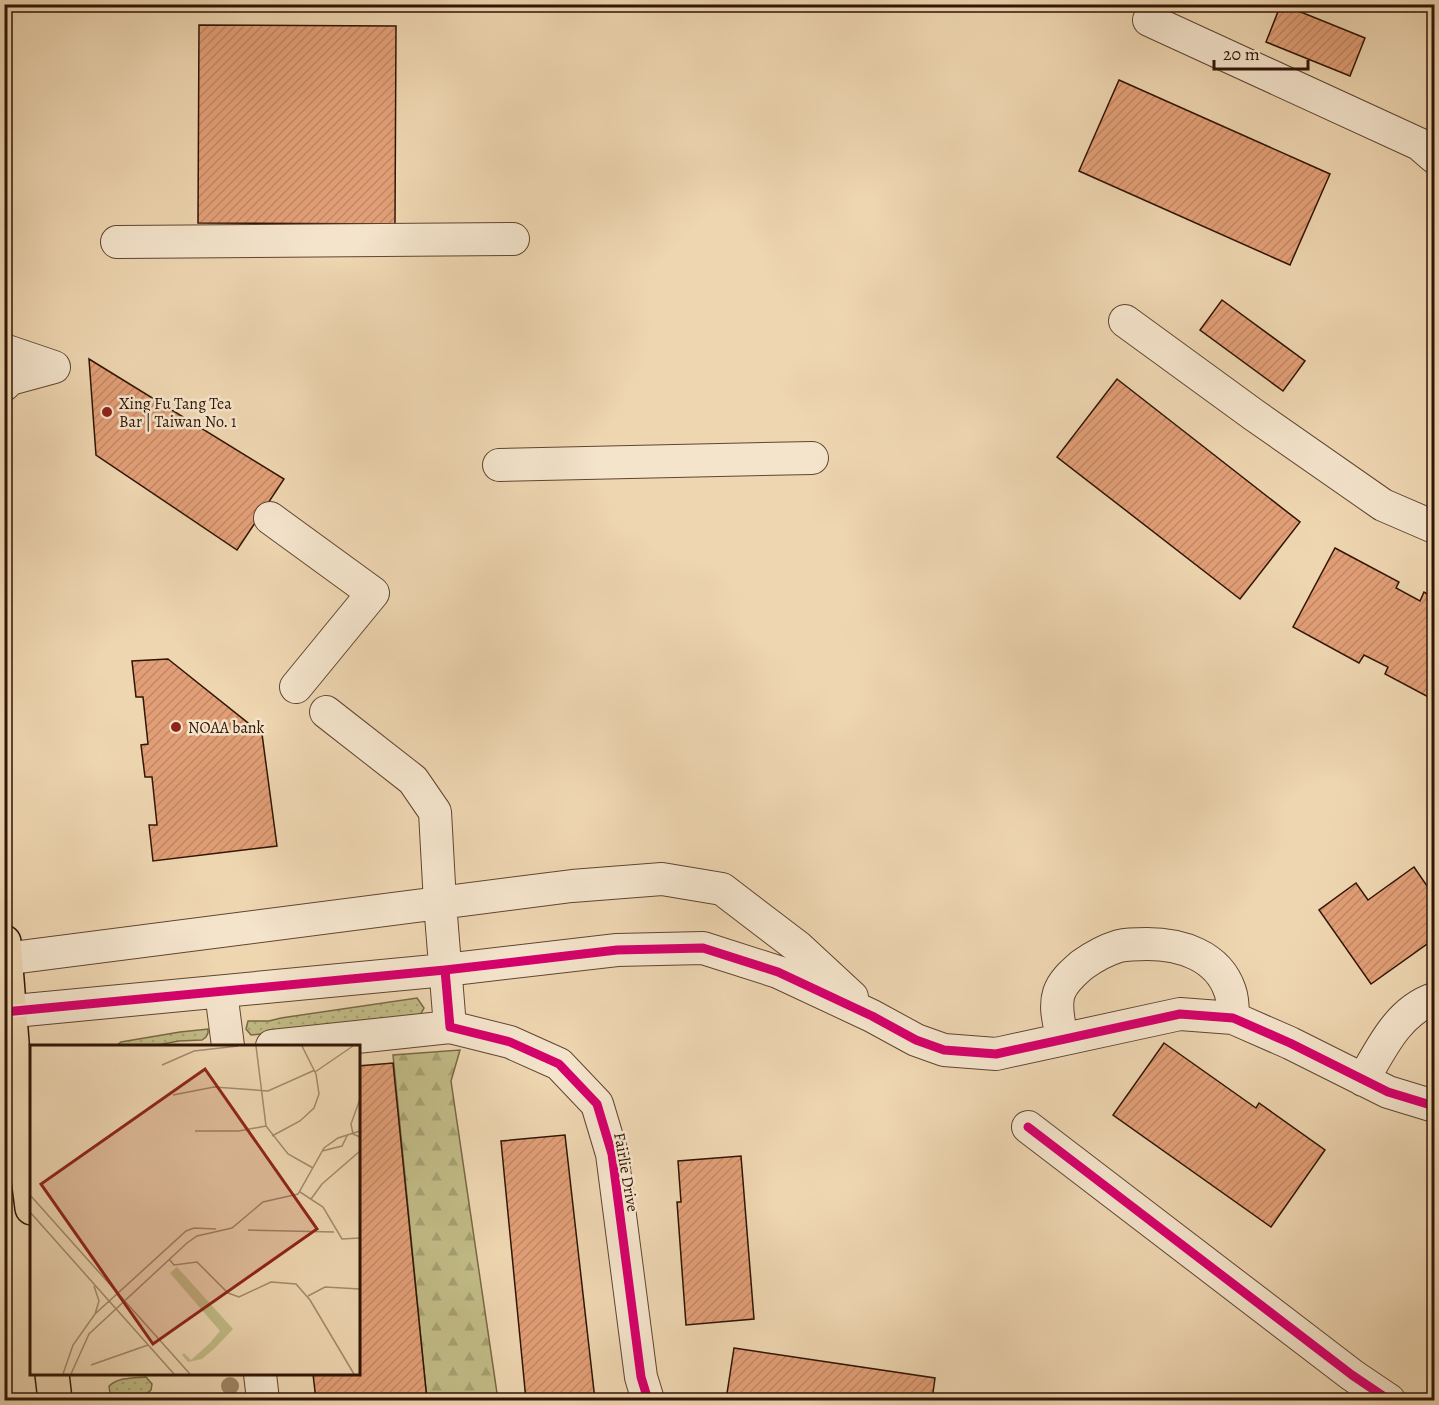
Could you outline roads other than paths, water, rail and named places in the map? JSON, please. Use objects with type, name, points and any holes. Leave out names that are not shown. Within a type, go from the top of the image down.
[{"type":"highway","points":[[5,953],[7,1012],[30,1192]]},
{"type":"highway","points":[[52,1375],[55,1401]]},
{"type":"street","points":[[1149,20],[1419,144],[1434,157]]},
{"type":"street","points":[[117,242],[513,239]]},
{"type":"street","points":[[1125,321],[1383,505],[1434,527]]},
{"type":"street","points":[[4,350],[54,367],[10,379],[4,384]]},
{"type":"street","points":[[499,465],[812,458]]},
{"type":"street","points":[[270,518],[373,593],[296,687]]},
{"type":"street","points":[[290,1045],[450,1027],[435,812],[413,780],[326,712]]},
{"type":"street","points":[[5,953],[572,886],[662,879],[722,889],[798,946],[872,1016]]},
{"type":"street","points":[[1062,1039],[1058,1004],[1059,993],[1065,981],[1088,961],[1103,952],[1130,944],[1171,945],[1203,957],[1212,964],[1230,991],[1233,1018]]},
{"type":"street","points":[[7,1012],[445,970],[618,950],[702,948],[778,972],[872,1016],[916,1040],[944,1050],[996,1054],[1180,1014],[1233,1018],[1290,1043],[1388,1092],[1434,1106]]},
{"type":"street","points":[[221,992],[228,1045]]},
{"type":"street","points":[[1363,1080],[1387,1038],[1398,1024],[1413,1010],[1434,999]]},
{"type":"street","name":"Fairlie Drive","points":[[450,1027],[510,1042],[560,1064],[597,1104],[612,1154],[641,1377],[648,1401]]},
{"type":"street","points":[[1028,1127],[1389,1401]]},
{"type":"street","points":[[260,1375],[263,1401]]},
{"type":"place","name":"Xing Fu Tang Tea Bar | Taiwan No. 1","points":[[107,412]]},
{"type":"place","name":"NOAA bank","points":[[176,727]]}]
